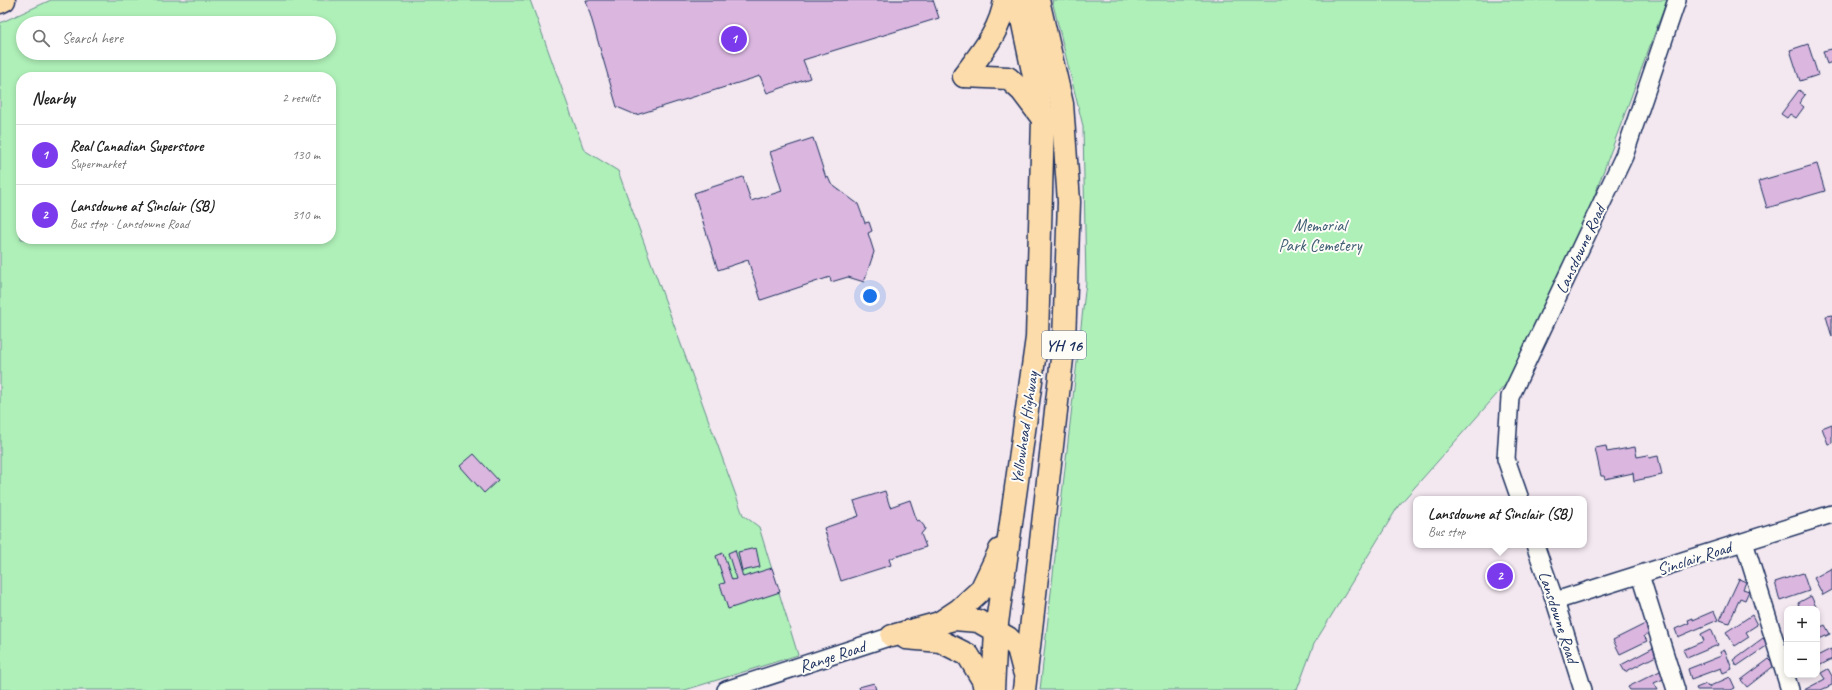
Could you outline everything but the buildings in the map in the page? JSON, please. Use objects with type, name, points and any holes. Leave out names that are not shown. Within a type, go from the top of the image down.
[{"type":"main road","points":[[0,2],[4,0]]},
{"type":"main road","points":[[1005,0],[1003,14],[990,42],[964,76],[1008,78],[1022,91],[1043,119]]},
{"type":"main road","name":"Yellowhead Highway","points":[[993,690],[996,630],[1037,338],[1043,119],[1018,0]]},
{"type":"main road","name":"Yellowhead Highway","points":[[1024,682],[1064,341],[1069,202],[1062,104],[1038,0]]},
{"type":"main road","points":[[938,624],[959,610],[981,590],[994,565],[1011,522]]},
{"type":"main road","points":[[892,636],[954,619],[978,621],[1008,638],[1018,648],[1024,682]]},
{"type":"main road","points":[[892,636],[940,641],[968,656],[983,680],[985,690]]},
{"type":"street","name":"Lansdowne Road","points":[[1519,496],[1506,459],[1510,397],[1624,156],[1677,0]]},
{"type":"street","name":"Sinclair Road","points":[[1555,601],[1832,514]]},
{"type":"street","points":[[1744,542],[1790,690]]},
{"type":"street","name":"Lansdowne Road","points":[[1536,548],[1555,601],[1583,690]]},
{"type":"street","points":[[1640,575],[1676,690]]},
{"type":"street","name":"Range Road","points":[[726,690],[892,636]]},
{"type":"green space","points":[[51,0],[530,0],[584,150],[618,171],[743,515],[759,527],[798,655],[685,690],[0,690],[0,23]]},
{"type":"green space","name":"Memorial Park Cemetery","points":[[1052,0],[1667,0],[1572,256],[1513,376],[1399,505],[1314,644],[1297,690],[1040,690],[1086,282],[1083,126]]},
{"type":"place","name":"Real Canadian Superstore","points":[[734,39]]},
{"type":"place","name":"Lansdowne at Sinclair (SB)","points":[[1500,576]]}]
